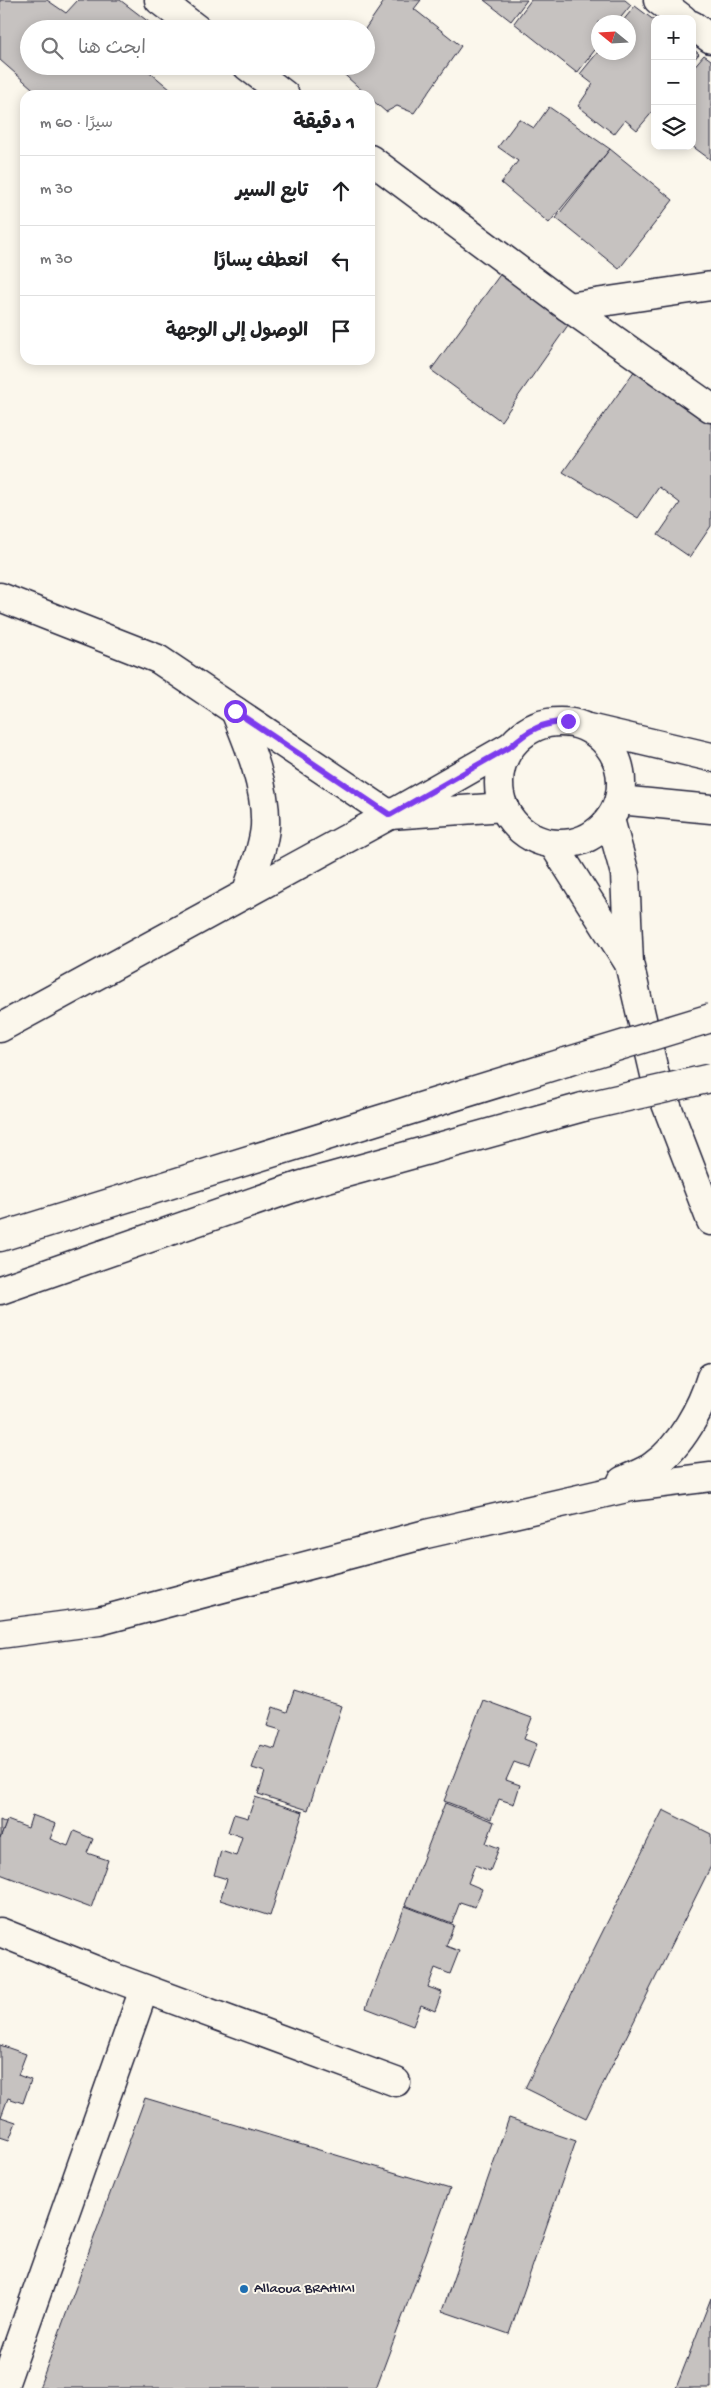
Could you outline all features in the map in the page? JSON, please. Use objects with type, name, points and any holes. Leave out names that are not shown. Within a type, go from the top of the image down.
[{"type":"main road","points":[[159,0],[185,20]]},
{"type":"main road","points":[[658,0],[678,15]]},
{"type":"main road","points":[[696,29],[711,39]]},
{"type":"main road","points":[[259,75],[278,90]]},
{"type":"main road","points":[[375,163],[568,307],[711,408]]},
{"type":"main road","points":[[568,307],[711,286]]},
{"type":"main road","points":[[0,597],[158,659],[390,815],[504,807]]},
{"type":"main road","points":[[235,711],[259,777],[265,826],[260,854],[246,894]]},
{"type":"main road","points":[[0,1028],[390,815],[511,746],[527,731],[547,723],[568,721],[588,728],[711,757]]},
{"type":"main road","points":[[588,728],[605,740],[616,758],[622,779],[615,810],[625,874],[629,963],[655,1075],[711,1220]]},
{"type":"main road","points":[[511,746],[502,765],[500,786],[504,807],[516,825],[533,838],[553,844],[574,843],[594,834],[615,810],[711,809]]},
{"type":"main road","points":[[553,844],[629,963]]},
{"type":"main road","points":[[0,1237],[711,1018]]},
{"type":"main road","points":[[0,1290],[302,1185],[583,1108],[711,1078]]},
{"type":"main road","points":[[552,1505],[621,1481],[654,1465],[679,1440],[706,1394],[711,1377]]},
{"type":"main road","points":[[0,1634],[99,1621],[426,1534],[632,1487],[711,1477]]},
{"type":"main road","points":[[0,1932],[144,1989],[396,2082]]},
{"type":"main road","points":[[3,2388],[144,1989]]},
{"type":"building","points":[[0,0],[47,0],[66,13],[78,0],[120,0],[146,20],[20,20],[20,75],[153,75],[171,90],[34,90],[0,60]]},
{"type":"building","points":[[385,0],[421,0],[414,9],[461,46],[414,113],[397,106],[386,112],[375,102],[375,90],[361,90],[345,75],[375,75],[375,20],[371,20]]},
{"type":"building","points":[[484,0],[527,0],[511,21]]},
{"type":"building","points":[[531,0],[625,0],[631,5],[623,15],[591,15],[591,55],[577,73],[514,23]]},
{"type":"building","points":[[635,6],[651,18],[651,114],[637,130],[625,120],[614,134],[578,106],[593,84],[580,74],[591,60],[636,60],[636,15],[628,15]]},
{"type":"building","points":[[704,55],[711,60],[711,160],[696,149],[696,64]]},
{"type":"building","points":[[549,107],[610,149],[549,223],[501,183],[518,161],[498,147],[519,119],[534,128]]},
{"type":"building","points":[[610,149],[673,200],[619,269],[556,218]]},
{"type":"building","points":[[504,269],[573,318],[501,421],[431,370]]},
{"type":"building","points":[[635,370],[711,423],[711,526],[690,557],[658,535],[680,503],[659,487],[638,518],[563,472]]},
{"type":"building","points":[[294,1691],[342,1706],[308,1810],[258,1794],[265,1772],[252,1768],[260,1745],[275,1749],[281,1730],[267,1726],[273,1707],[287,1712]]},
{"type":"building","points":[[483,1700],[532,1718],[524,1739],[537,1744],[528,1767],[514,1762],[506,1780],[520,1785],[514,1804],[499,1799],[491,1819],[444,1801]]},
{"type":"building","points":[[255,1797],[303,1812],[270,1916],[220,1900],[227,1879],[214,1875],[221,1851],[236,1856],[242,1837],[228,1832],[234,1814],[248,1818]]},
{"type":"building","points":[[445,1803],[494,1822],[486,1843],[499,1848],[490,1871],[475,1865],[468,1883],[482,1889],[475,1907],[460,1902],[452,1923],[405,1905]]},
{"type":"building","points":[[663,1810],[711,1834],[711,1866],[586,2118],[525,2088]]},
{"type":"building","points":[[32,1815],[56,1824],[50,1839],[68,1846],[74,1831],[93,1839],[87,1853],[108,1860],[91,1908],[0,1874],[0,1839],[7,1820],[28,1828]]},
{"type":"building","points":[[0,1820],[6,1823],[0,1839]]},
{"type":"building","points":[[405,1906],[454,1925],[446,1946],[459,1951],[450,1974],[435,1968],[428,1987],[442,1992],[435,2011],[421,2005],[413,2026],[366,2008]]},
{"type":"building","points":[[0,2045],[26,2054],[18,2075],[31,2080],[23,2103],[8,2098],[1,2117],[16,2122],[9,2140],[0,2137]]},
{"type":"building","name":"Allaoua BRAHIMI","points":[[145,2098],[450,2189],[376,2388],[39,2388]]},
{"type":"building","points":[[509,2118],[576,2141],[509,2334],[442,2311]]},
{"type":"building","points":[[711,2298],[711,2388],[676,2388]]},
{"type":"place","name":"Allaoua BRAHIMI","points":[[244,2289]]},
{"type":"route","points":[[235,711],[390,815],[511,746],[527,731],[547,723],[568,721]]}]
